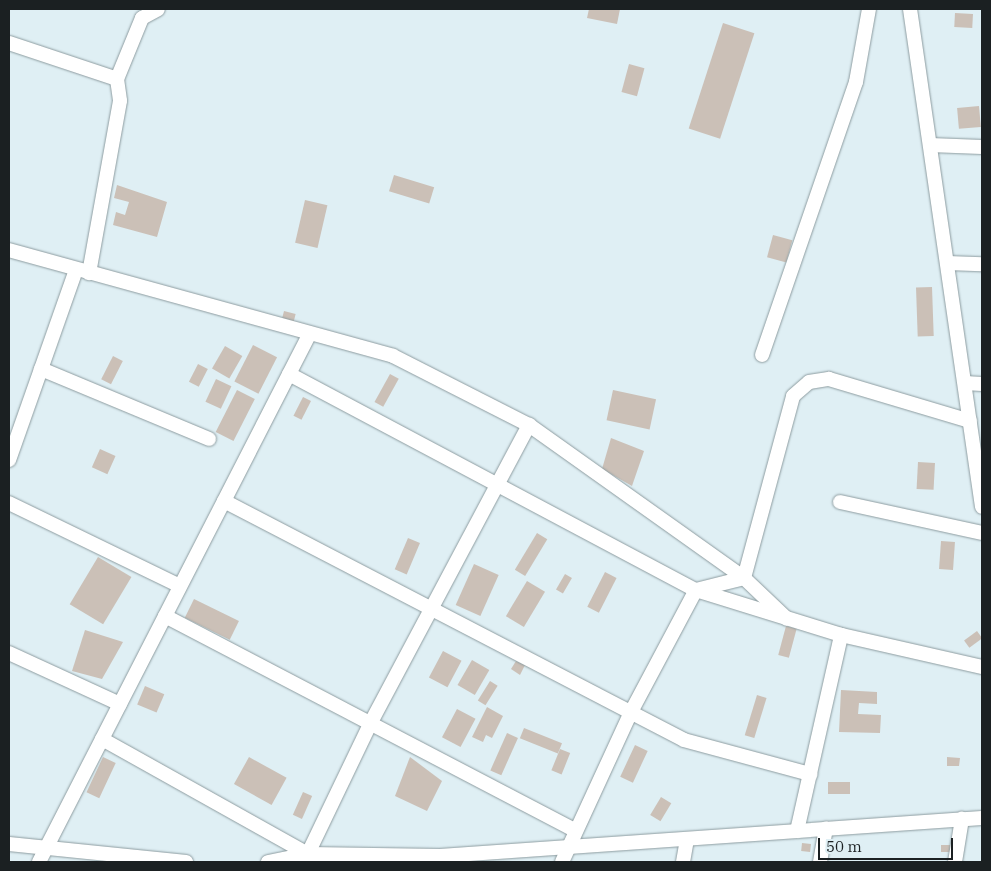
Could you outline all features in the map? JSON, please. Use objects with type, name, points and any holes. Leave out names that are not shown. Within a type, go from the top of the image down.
[{"type":"street","points":[[9,460],[41,369],[82,272],[120,101],[117,79],[142,18],[158,9]]},
{"type":"street","points":[[762,355],[856,82],[869,9]]},
{"type":"street","points":[[910,9],[982,507]]},
{"type":"street","points":[[9,43],[117,79]]},
{"type":"street","points":[[930,145],[982,147]]},
{"type":"street","points":[[9,250],[82,272],[393,356],[529,425],[744,578],[787,618]]},
{"type":"street","points":[[948,263],[982,264]]},
{"type":"street","points":[[39,862],[310,334]]},
{"type":"street","points":[[41,369],[208,439]]},
{"type":"street","points":[[289,374],[696,590],[841,635],[982,667]]},
{"type":"street","points":[[744,578],[782,427],[794,396],[809,382],[829,379],[970,421]]},
{"type":"street","points":[[964,383],[982,384]]},
{"type":"street","points":[[306,858],[370,724],[529,425]]},
{"type":"street","points":[[9,502],[180,586]]},
{"type":"street","points":[[224,502],[684,740],[810,774]]},
{"type":"street","points":[[840,502],[982,533]]},
{"type":"street","points":[[562,862],[566,847],[631,712],[696,590],[744,578]]},
{"type":"street","points":[[165,616],[574,830]]},
{"type":"street","points":[[797,831],[841,635]]},
{"type":"street","points":[[9,653],[120,704]]},
{"type":"street","points":[[102,739],[306,858]]},
{"type":"street","points":[[268,862],[306,858],[439,859],[566,847],[982,818]]},
{"type":"street","points":[[955,862],[962,819]]},
{"type":"street","points":[[820,862],[826,829]]},
{"type":"street","points":[[683,862],[687,839]]},
{"type":"street","points":[[9,844],[47,846],[167,862],[186,862]]},
{"type":"building","points":[[589,9],[620,9],[617,24],[587,18]]},
{"type":"building","points":[[955,13],[973,14],[972,28],[954,27]]},
{"type":"building","points":[[723,23],[754,33],[720,139],[689,129]]},
{"type":"building","points":[[629,64],[644,68],[637,96],[621,92]]},
{"type":"building","points":[[979,106],[981,127],[959,129],[957,108]]},
{"type":"building","points":[[394,175],[434,187],[429,204],[389,191]]},
{"type":"building","points":[[117,185],[167,202],[157,237],[113,225],[116,212],[125,215],[129,202],[114,198]]},
{"type":"building","points":[[305,200],[327,205],[318,248],[295,243]]},
{"type":"building","points":[[773,235],[792,240],[786,262],[767,257]]},
{"type":"building","points":[[932,287],[934,336],[918,337],[916,288]]},
{"type":"building","points":[[284,311],[296,314],[293,323],[282,320]]},
{"type":"building","points":[[253,345],[277,357],[258,394],[234,382]]},
{"type":"building","points":[[225,346],[242,356],[229,379],[212,369]]},
{"type":"building","points":[[113,356],[123,361],[111,384],[101,379]]},
{"type":"building","points":[[198,364],[208,369],[199,387],[189,382]]},
{"type":"building","points":[[390,374],[399,379],[383,407],[374,402]]},
{"type":"building","points":[[216,379],[231,386],[221,409],[205,402]]},
{"type":"building","points":[[237,390],[255,399],[233,441],[216,432]]},
{"type":"building","points":[[613,390],[656,399],[650,429],[607,420]]},
{"type":"building","points":[[303,397],[311,401],[301,420],[293,416]]},
{"type":"building","points":[[611,438],[644,451],[632,486],[602,469]]},
{"type":"building","points":[[100,449],[116,456],[107,474],[92,467]]},
{"type":"building","points":[[918,462],[935,463],[934,490],[917,489]]},
{"type":"building","points":[[537,533],[547,539],[525,576],[515,570]]},
{"type":"building","points":[[408,538],[420,543],[407,574],[395,569]]},
{"type":"building","points":[[941,541],[955,542],[953,570],[939,569]]},
{"type":"building","points":[[98,557],[131,577],[103,624],[70,604]]},
{"type":"building","points":[[474,564],[499,575],[480,616],[456,605]]},
{"type":"building","points":[[605,572],[617,578],[599,613],[587,607]]},
{"type":"building","points":[[565,574],[572,578],[563,594],[556,590]]},
{"type":"building","points":[[527,581],[545,592],[524,627],[506,616]]},
{"type":"building","points":[[194,599],[239,621],[230,640],[185,618]]},
{"type":"building","points":[[786,626],[797,629],[789,658],[778,655]]},
{"type":"building","points":[[85,630],[123,642],[102,679],[72,671]]},
{"type":"building","points":[[977,631],[982,638],[969,648],[964,640]]},
{"type":"building","points":[[443,651],[462,661],[447,687],[429,677]]},
{"type":"building","points":[[472,660],[489,670],[475,695],[458,685]]},
{"type":"building","points":[[516,661],[525,665],[520,675],[511,669]]},
{"type":"building","points":[[490,681],[498,686],[485,705],[478,701]]},
{"type":"building","points":[[145,686],[164,694],[157,713],[137,704]]},
{"type":"building","points":[[841,690],[877,692],[877,704],[859,703],[858,714],[881,715],[880,733],[839,732]]},
{"type":"building","points":[[757,695],[767,698],[754,738],[745,735]]},
{"type":"building","points":[[487,707],[503,716],[492,738],[486,735],[483,742],[472,737]]},
{"type":"building","points":[[457,709],[476,719],[461,747],[442,737]]},
{"type":"building","points":[[524,728],[562,743],[558,754],[520,738]]},
{"type":"building","points":[[507,733],[518,738],[501,775],[490,770]]},
{"type":"building","points":[[635,745],[648,751],[633,783],[620,777]]},
{"type":"building","points":[[560,749],[570,753],[562,774],[551,770]]},
{"type":"building","points":[[103,757],[116,763],[99,798],[87,792]]},
{"type":"building","points":[[249,757],[287,778],[272,805],[234,784]]},
{"type":"building","points":[[410,757],[442,781],[427,811],[395,796]]},
{"type":"building","points":[[947,757],[960,758],[959,766],[947,766]]},
{"type":"building","points":[[828,782],[850,782],[850,794],[828,794]]},
{"type":"building","points":[[303,792],[312,796],[302,819],[293,815]]},
{"type":"building","points":[[661,797],[671,803],[660,821],[650,815]]},
{"type":"building","points":[[802,843],[811,844],[810,852],[801,851]]},
{"type":"building","points":[[941,845],[950,845],[950,852],[941,852]]}]
